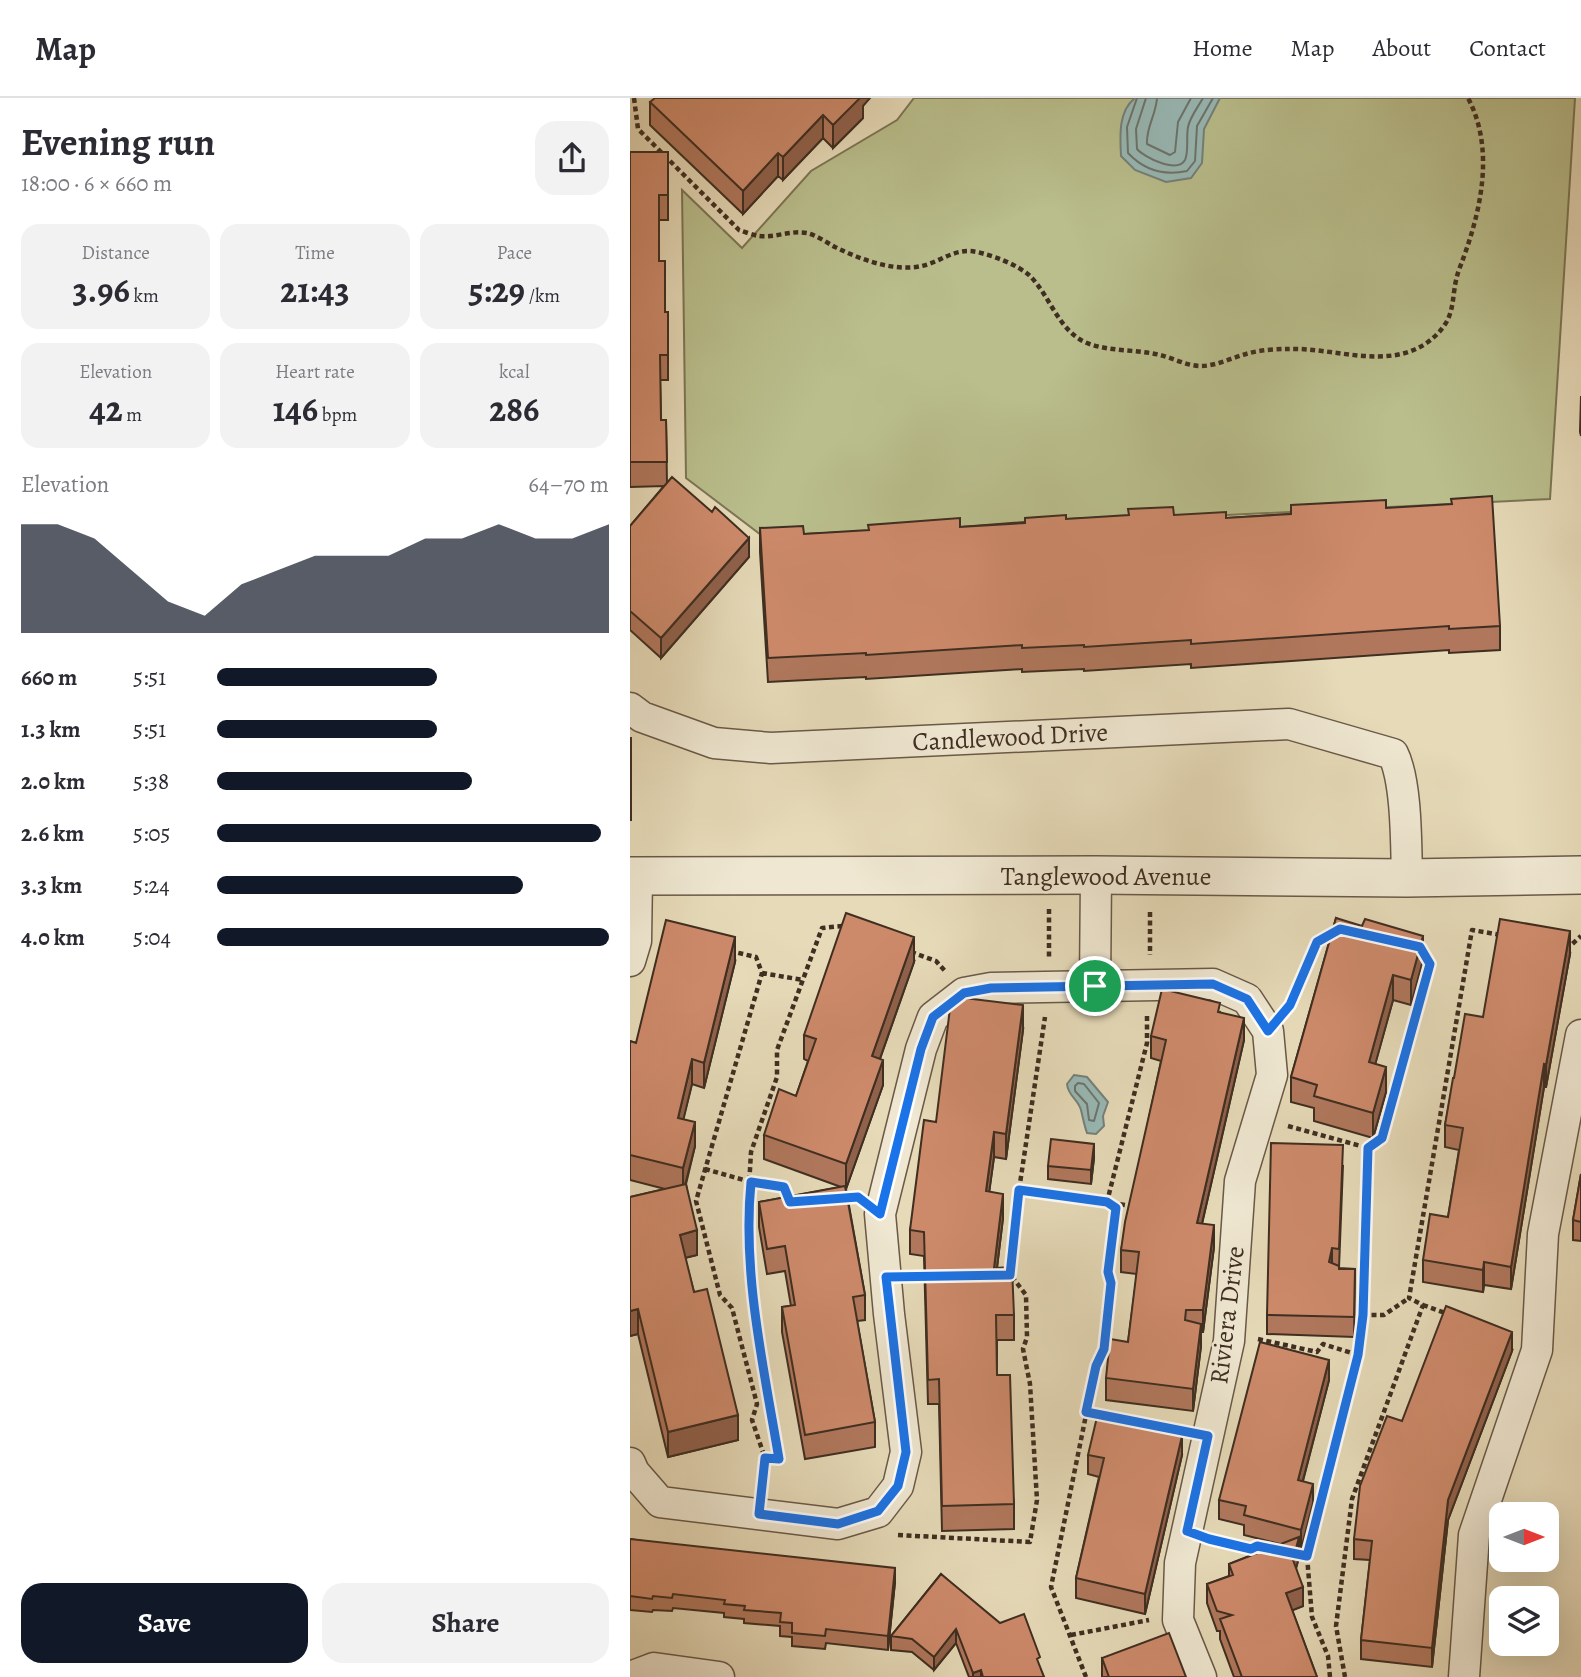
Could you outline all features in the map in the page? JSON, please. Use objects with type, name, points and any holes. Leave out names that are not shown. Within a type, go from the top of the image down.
[{"type":"street","name":"Candlewood Drive","points":[[630,708],[642,717],[714,743],[771,748],[1289,724],[1393,754],[1398,766],[1405,817],[1407,878]]},
{"type":"street","name":"Tanglewood Avenue","points":[[633,876],[1096,875],[1407,878],[1581,875]]},
{"type":"street","points":[[1095,986],[1096,875]]},
{"type":"street","points":[[630,961],[636,941],[633,876]]},
{"type":"street","name":"Riviera Drive","points":[[1150,985],[1213,984],[1247,999],[1268,1031],[1272,1075],[1240,1181],[1229,1341],[1180,1563],[1178,1620],[1201,1677]]},
{"type":"street","points":[[630,1463],[634,1472],[660,1502],[838,1524],[878,1511],[898,1486],[906,1452],[880,1214],[918,1061],[933,1017],[964,993],[991,988],[1150,985]]},
{"type":"street","points":[[1464,1677],[1474,1535],[1537,1350],[1543,1234],[1581,1035]]},
{"type":"street","points":[[630,1677],[654,1668],[719,1677]]},
{"type":"path","points":[[634,98],[638,129],[739,230],[760,236],[808,233],[849,254],[881,265],[916,267],[961,250],[979,252],[1002,260],[1029,275],[1064,325],[1085,342],[1121,351],[1157,354],[1199,366],[1249,353],[1289,349],[1336,351],[1372,357],[1404,352],[1426,343],[1444,326],[1454,304],[1458,273],[1479,210],[1483,176],[1480,141],[1473,107],[1468,98]]},
{"type":"path","points":[[878,1511],[891,1524],[891,1535],[1030,1542],[1037,1500],[1030,1384],[1023,1349],[1027,1337],[1026,1295],[1010,1275],[1019,1190],[1046,1007],[1042,987],[1050,954],[1049,909]]},
{"type":"path","points":[[1107,1202],[1147,1043],[1150,912]]},
{"type":"path","points":[[765,1458],[779,1459],[760,1347],[748,1234],[751,1153],[777,1077],[777,1050],[822,928],[842,926],[853,930]]},
{"type":"path","points":[[1268,1031],[1290,1005],[1317,942],[1340,929]]},
{"type":"path","points":[[1363,1315],[1384,1315],[1409,1298],[1472,930],[1509,936]]},
{"type":"path","points":[[1558,944],[1570,946],[1581,936]]},
{"type":"path","points":[[1259,1120],[1368,1148],[1382,1138],[1430,964],[1420,947]]},
{"type":"path","points":[[901,948],[936,961],[964,993]]},
{"type":"path","points":[[729,951],[756,957],[762,972],[696,1201],[720,1295],[732,1308],[757,1404],[752,1420],[765,1458],[759,1514]]},
{"type":"path","points":[[762,972],[803,980]]},
{"type":"path","points":[[1445,1089],[1458,1091]]},
{"type":"path","points":[[1330,1677],[1328,1656],[1312,1617],[1307,1556],[1358,1355],[1363,1315],[1368,1148]]},
{"type":"path","points":[[705,1170],[784,1187],[790,1202]]},
{"type":"path","points":[[1019,1190],[1145,1207]]},
{"type":"path","points":[[683,1202],[696,1201]]},
{"type":"path","points":[[1086,1677],[1051,1587],[1096,1366],[1104,1349],[1111,1283],[1108,1272],[1116,1208],[1107,1202]]},
{"type":"path","points":[[1409,1298],[1458,1317]]},
{"type":"path","points":[[1345,1677],[1336,1626],[1352,1499],[1423,1305]]},
{"type":"path","points":[[1229,1341],[1258,1339],[1317,1352],[1323,1344],[1358,1355]]},
{"type":"path","points":[[1086,1412],[1208,1436]]},
{"type":"path","points":[[1352,1499],[1364,1501]]},
{"type":"path","points":[[1187,1531],[1251,1549],[1257,1546],[1282,1551]]},
{"type":"path","points":[[1294,1554],[1307,1556]]},
{"type":"path","points":[[1071,1635],[1148,1620],[1178,1620]]},
{"type":"green space","points":[[914,98],[1575,98],[1550,499],[765,538],[686,478],[682,190],[742,248],[811,171],[897,120]]},
{"type":"water","points":[[1135,98],[1220,98],[1204,129],[1202,163],[1191,178],[1166,182],[1135,170],[1121,156],[1123,117],[1129,103]]},
{"type":"water","points":[[1074,1075],[1087,1077],[1108,1102],[1103,1116],[1104,1126],[1096,1134],[1087,1133],[1080,1106],[1068,1088],[1067,1084]]},
{"type":"building","points":[[655,98],[860,98],[833,125],[823,115],[783,157],[778,153],[743,191],[650,102]]},
{"type":"building","points":[[630,152],[668,152],[668,195],[659,195],[659,261],[665,261],[665,312],[668,312],[668,355],[660,355],[661,420],[666,420],[667,462],[630,462]]},
{"type":"building","points":[[672,477],[712,512],[715,507],[749,538],[661,638],[630,611],[630,526]]},
{"type":"building","points":[[1492,496],[1500,626],[1449,629],[1449,626],[1191,644],[1191,640],[1084,647],[1022,648],[1022,645],[768,658],[760,528],[803,526],[804,534],[869,530],[868,525],[960,518],[960,527],[1025,523],[1025,518],[1066,515],[1066,519],[1129,515],[1128,509],[1173,507],[1174,515],[1226,512],[1226,518],[1291,514],[1291,505],[1386,500],[1386,508],[1452,504],[1451,499]]},
{"type":"building","points":[[631,738],[631,800],[630,800]]},
{"type":"building","points":[[846,913],[914,937],[872,1056],[883,1060],[846,1164],[764,1135],[779,1089],[796,1096],[816,1039],[804,1035]]},
{"type":"building","points":[[1336,918],[1362,926],[1365,919],[1423,936],[1411,980],[1393,975],[1369,1062],[1386,1067],[1373,1113],[1314,1096],[1317,1085],[1291,1077]]},
{"type":"building","points":[[1500,919],[1570,931],[1546,1065],[1544,1064],[1511,1267],[1484,1262],[1483,1270],[1423,1260],[1430,1214],[1448,1217],[1463,1128],[1445,1125],[1453,1078],[1465,1014],[1483,1017]]},
{"type":"building","points":[[666,920],[735,937],[704,1063],[692,1059],[678,1118],[695,1122],[683,1168],[630,1155],[630,1041],[636,1043]]},
{"type":"building","points":[[1162,989],[1220,1003],[1218,1012],[1244,1018],[1197,1223],[1214,1225],[1203,1310],[1186,1310],[1185,1320],[1201,1324],[1193,1389],[1106,1378],[1110,1339],[1128,1342],[1139,1252],[1121,1250],[1166,1040],[1151,1036]]},
{"type":"building","points":[[956,997],[1023,1005],[1006,1134],[994,1132],[986,1191],[1003,1194],[994,1268],[1012,1267],[1014,1315],[996,1315],[997,1375],[1010,1375],[1014,1504],[942,1506],[939,1379],[928,1380],[924,1232],[910,1230],[924,1120],[936,1122],[951,1000]]},
{"type":"building","points":[[1051,1139],[1094,1144],[1091,1170],[1048,1166]]},
{"type":"building","points":[[1271,1143],[1343,1145],[1339,1249],[1332,1248],[1329,1262],[1339,1266],[1339,1269],[1355,1269],[1354,1317],[1267,1315]]},
{"type":"building","points":[[1581,1174],[1581,1222],[1573,1220]]},
{"type":"building","points":[[686,1184],[697,1230],[680,1235],[694,1292],[707,1289],[738,1415],[668,1432],[638,1309],[630,1311],[630,1197]]},
{"type":"building","points":[[845,1186],[865,1295],[853,1297],[875,1422],[805,1435],[782,1307],[795,1305],[785,1246],[767,1249],[759,1202]]},
{"type":"building","points":[[1446,1306],[1512,1332],[1448,1500],[1432,1648],[1361,1640],[1372,1541],[1354,1539],[1360,1486],[1387,1416],[1402,1421]]},
{"type":"building","points":[[1260,1342],[1329,1360],[1298,1480],[1313,1484],[1301,1530],[1244,1515],[1246,1506],[1219,1500]]},
{"type":"building","points":[[1097,1417],[1182,1436],[1145,1594],[1076,1578],[1104,1458],[1088,1455]]},
{"type":"building","points":[[1299,1537],[1293,1560],[1303,1587],[1286,1593],[1317,1677],[1242,1677],[1220,1619],[1232,1615],[1217,1611],[1207,1584],[1233,1575],[1229,1564]]},
{"type":"building","points":[[630,1539],[895,1568],[888,1636],[826,1629],[825,1636],[792,1633],[792,1623],[780,1622],[781,1613],[744,1610],[745,1606],[724,1604],[725,1600],[673,1594],[672,1598],[653,1596],[652,1599],[630,1596]]},
{"type":"building","points":[[941,1574],[1000,1623],[1024,1614],[1040,1657],[1037,1659],[1044,1677],[983,1677],[981,1670],[973,1673],[956,1629],[934,1657],[912,1639],[891,1636]]},
{"type":"building","points":[[1169,1633],[1186,1677],[1109,1677],[1102,1658]]},
{"type":"route","points":[[1340,929],[1420,947],[1430,964],[1382,1138],[1368,1148],[1363,1315],[1358,1355],[1307,1556],[1257,1546],[1251,1549],[1187,1531],[1208,1436],[1086,1412],[1096,1366],[1104,1349],[1111,1283],[1108,1272],[1116,1208],[1107,1202],[1019,1190],[1010,1275],[886,1277],[906,1452],[898,1486],[878,1511],[838,1524],[759,1514],[765,1458],[779,1459],[760,1347],[747,1221],[751,1182],[784,1187],[790,1202],[858,1197],[880,1214],[921,1049],[933,1017],[964,993],[991,988],[1095,986],[1213,984],[1247,999],[1268,1031],[1290,1005],[1317,942],[1340,929]]}]
